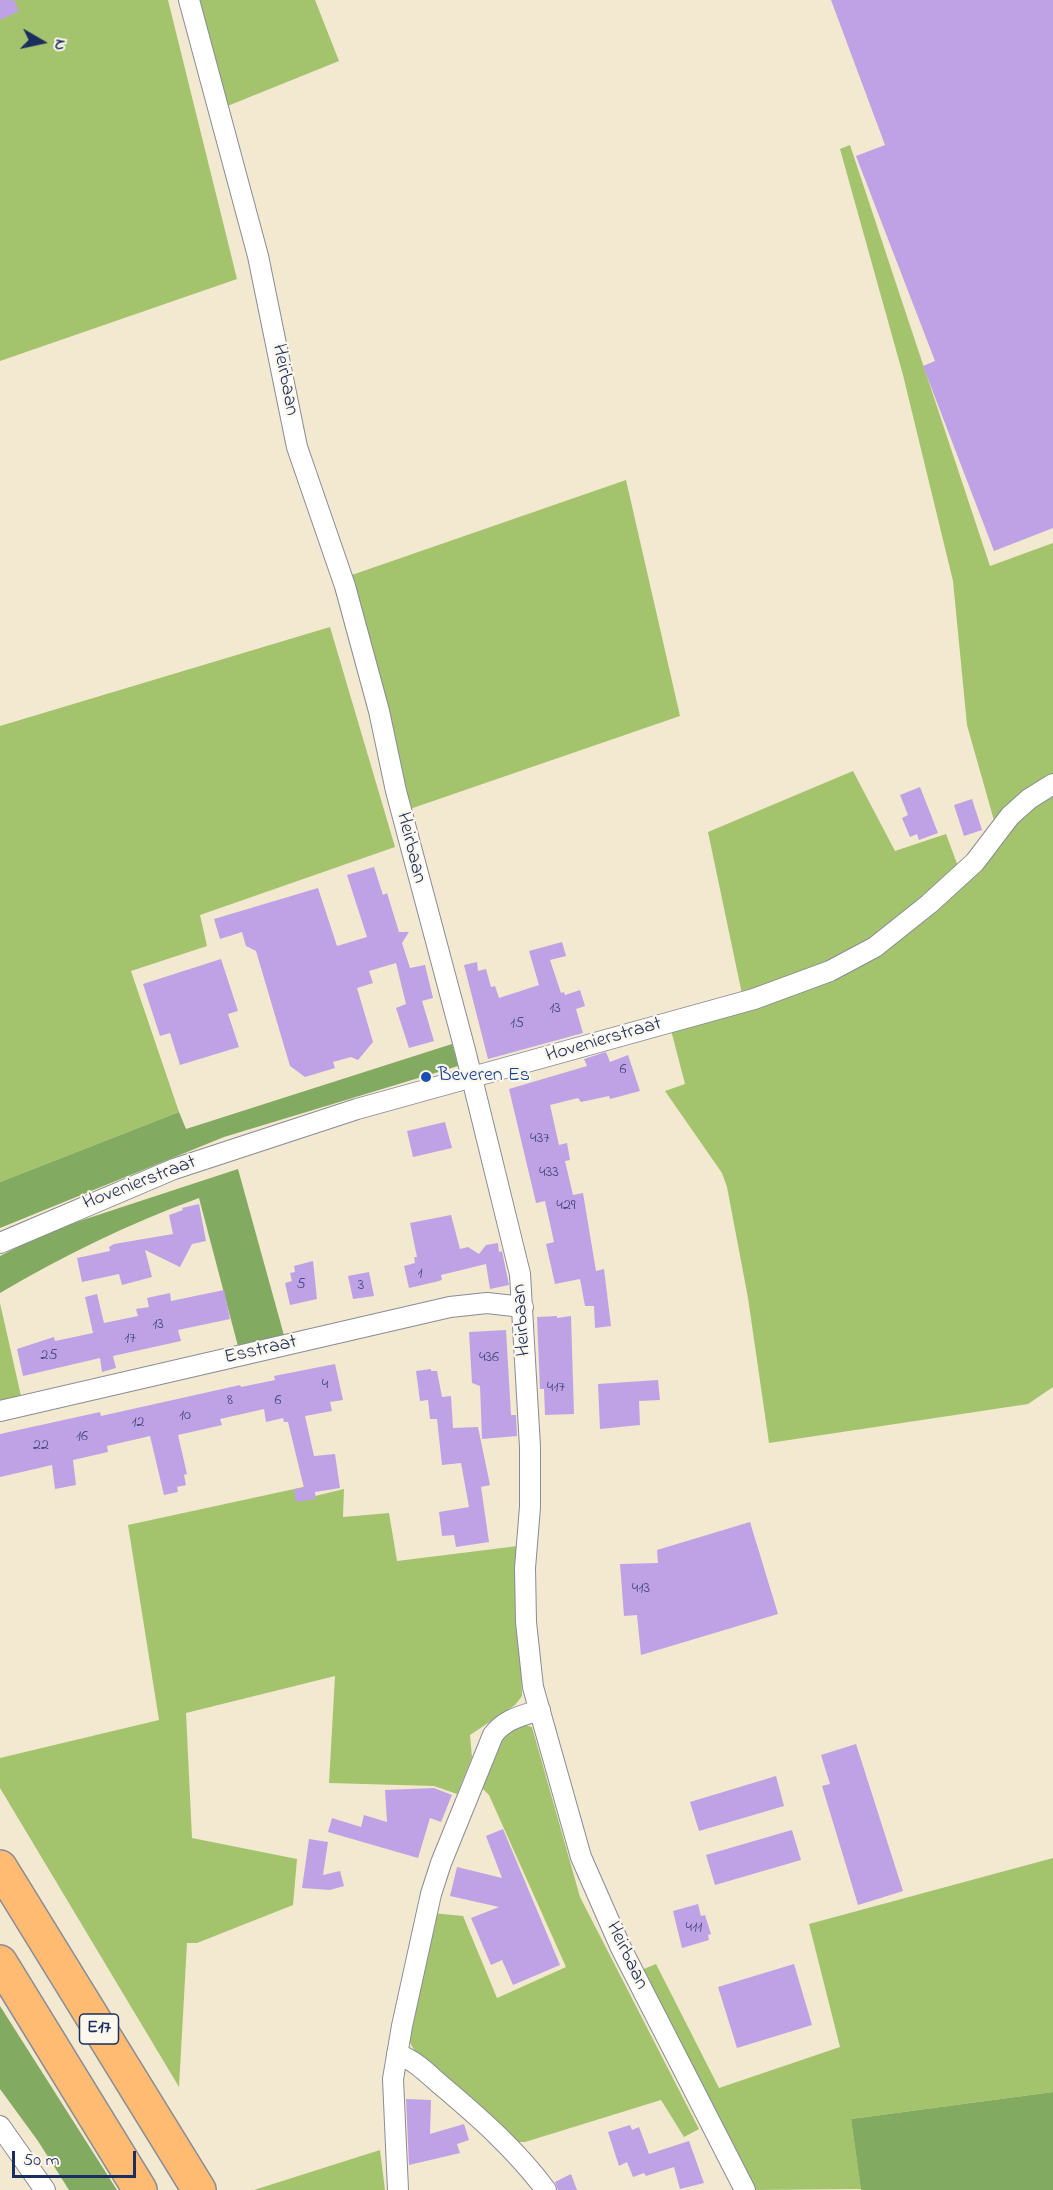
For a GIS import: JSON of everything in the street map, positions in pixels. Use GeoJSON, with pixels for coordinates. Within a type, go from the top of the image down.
{"type":"FeatureCollection","features":[{"type":"Feature","properties":{"kind":"highway","name":"E17"},"geometry":{"type":"LineString","coordinates":[[0,1867],[199,2190]]}},
{"type":"Feature","properties":{"kind":"highway","name":"E17"},"geometry":{"type":"LineString","coordinates":[[0,1962],[140,2190]]}},
{"type":"Feature","properties":{"kind":"street","name":"Heirbaan"},"geometry":{"type":"LineString","coordinates":[[189,0],[258,256],[297,447],[345,586],[379,711],[396,791],[509,1224],[523,1307],[530,1447],[530,1507],[525,1568],[526,1622],[533,1687],[581,1857],[621,1948],[745,2190]]}},
{"type":"Feature","properties":{"kind":"street","name":"Hovenierstraat"},"geometry":{"type":"LineString","coordinates":[[0,1243],[174,1169],[357,1109],[754,999],[830,971],[875,947],[929,904],[975,862],[1011,816],[1029,799],[1053,784]]}},
{"type":"Feature","properties":{"kind":"street","name":"Esstraat"},"geometry":{"type":"LineString","coordinates":[[0,1411],[450,1307],[487,1303],[523,1307]]}},
{"type":"Feature","properties":{"kind":"street"},"geometry":{"type":"LineString","coordinates":[[398,2190],[393,2079],[431,1894],[487,1746],[500,1725],[540,1710]]}},
{"type":"Feature","properties":{"kind":"street"},"geometry":{"type":"LineString","coordinates":[[397,2054],[413,2062],[475,2114],[521,2156],[546,2190]]}},
{"type":"Feature","properties":{"kind":"street"},"geometry":{"type":"LineString","coordinates":[[0,2126],[45,2190]]}},
{"type":"Feature","properties":{"kind":"green space"},"geometry":{"type":"Polygon","coordinates":[[[0,0],[168,0],[237,279],[0,361],[0,0]]]}},
{"type":"Feature","properties":{"kind":"green space"},"geometry":{"type":"Polygon","coordinates":[[[192,0],[315,0],[339,61],[225,107],[192,0]]]}},
{"type":"Feature","properties":{"kind":"green space"},"geometry":{"type":"Polygon","coordinates":[[[850,145],[990,566],[1053,543],[1053,777],[995,824],[967,725],[953,581],[903,375],[840,149],[850,145]]]}},
{"type":"Feature","properties":{"kind":"green space"},"geometry":{"type":"Polygon","coordinates":[[[626,480],[680,716],[407,810],[346,577],[626,480]]]}},
{"type":"Feature","properties":{"kind":"green space"},"geometry":{"type":"Polygon","coordinates":[[[330,627],[395,847],[200,915],[207,946],[131,971],[179,1112],[0,1182],[0,726],[330,627]]]}},
{"type":"Feature","properties":{"kind":"green space"},"geometry":{"type":"Polygon","coordinates":[[[853,771],[895,851],[946,834],[959,869],[871,941],[843,956],[742,994],[708,832],[853,771]]]}},
{"type":"Feature","properties":{"kind":"green space"},"geometry":{"type":"Polygon","coordinates":[[[1053,793],[1053,1387],[1028,1404],[769,1443],[748,1298],[727,1187],[722,1173],[665,1091],[685,1084],[671,1030],[852,969],[1025,813],[1053,793]]]}},
{"type":"Feature","properties":{"kind":"green space"},"geometry":{"type":"Polygon","coordinates":[[[452,1044],[458,1066],[224,1137],[0,1228],[0,1182],[179,1112],[186,1129],[452,1044]]]}},
{"type":"Feature","properties":{"kind":"green space"},"geometry":{"type":"Polygon","coordinates":[[[238,1169],[285,1339],[239,1350],[199,1198],[97,1241],[0,1293],[0,1256],[46,1232],[238,1169]]]}},
{"type":"Feature","properties":{"kind":"green space"},"geometry":{"type":"Polygon","coordinates":[[[0,1303],[21,1396],[0,1402],[0,1303]]]}},
{"type":"Feature","properties":{"kind":"green space"},"geometry":{"type":"Polygon","coordinates":[[[308,1486],[311,1497],[344,1489],[343,1517],[389,1513],[397,1561],[518,1546],[522,1696],[515,1705],[470,1735],[472,1757],[457,1794],[434,1786],[329,1783],[335,1676],[186,1713],[192,1838],[297,1859],[293,1905],[197,1943],[187,1943],[179,2087],[0,1788],[0,1758],[159,1720],[128,1525],[308,1486]]]}},
{"type":"Feature","properties":{"kind":"green space"},"geometry":{"type":"Polygon","coordinates":[[[521,1724],[532,1727],[580,1897],[699,2129],[684,2137],[661,2100],[525,2142],[514,2142],[422,2065],[406,2035],[432,1913],[463,1916],[497,1998],[566,1967],[489,1795],[478,1784],[496,1740],[521,1724]]]}},
{"type":"Feature","properties":{"kind":"green space"},"geometry":{"type":"Polygon","coordinates":[[[1053,1858],[1053,2092],[851,2119],[861,2189],[752,2190],[639,1971],[656,1964],[719,2088],[840,2047],[809,1924],[1053,1858]]]}},
{"type":"Feature","properties":{"kind":"green space"},"geometry":{"type":"Polygon","coordinates":[[[0,2006],[117,2190],[69,2190],[38,2141],[0,2089],[0,2006]]]}},
{"type":"Feature","properties":{"kind":"green space"},"geometry":{"type":"Polygon","coordinates":[[[1053,2092],[1053,2190],[861,2190],[851,2119],[1053,2092]]]}},
{"type":"Feature","properties":{"kind":"green space"},"geometry":{"type":"Polygon","coordinates":[[[380,2150],[385,2190],[254,2190],[380,2150]]]}},
{"type":"Feature","properties":{"kind":"building"},"geometry":{"type":"Polygon","coordinates":[[[0,0],[14,0],[19,11],[0,20],[0,0]]]}},
{"type":"Feature","properties":{"kind":"building"},"geometry":{"type":"Polygon","coordinates":[[[831,0],[1053,0],[1053,528],[994,551],[923,366],[935,361],[856,156],[885,145],[831,0]]]}},
{"type":"Feature","properties":{"kind":"building"},"geometry":{"type":"Polygon","coordinates":[[[920,787],[938,833],[919,840],[917,834],[910,837],[902,818],[908,815],[900,795],[920,787]]]}},
{"type":"Feature","properties":{"kind":"building"},"geometry":{"type":"Polygon","coordinates":[[[972,799],[982,830],[964,836],[954,805],[972,799]]]}},
{"type":"Feature","properties":{"kind":"building"},"geometry":{"type":"Polygon","coordinates":[[[374,867],[383,895],[387,893],[399,932],[409,932],[402,943],[410,968],[425,965],[433,998],[422,1001],[434,1041],[409,1048],[396,1008],[406,1004],[396,963],[369,971],[373,983],[357,988],[373,1042],[358,1060],[351,1057],[333,1062],[335,1068],[305,1077],[290,1066],[256,951],[246,946],[242,932],[220,939],[214,919],[318,888],[337,946],[367,937],[347,875],[374,867]]]}},
{"type":"Feature","properties":{"kind":"building"},"geometry":{"type":"Polygon","coordinates":[[[562,942],[566,956],[550,960],[561,993],[564,992],[565,995],[580,990],[585,1006],[576,1009],[583,1033],[488,1059],[464,965],[477,962],[478,971],[486,969],[491,987],[495,986],[499,998],[539,985],[529,951],[562,942]]]}},
{"type":"Feature","properties":{"kind":"building"},"geometry":{"type":"Polygon","coordinates":[[[221,959],[238,1011],[228,1014],[239,1047],[180,1065],[170,1033],[160,1036],[143,984],[221,959]]]}},
{"type":"Feature","properties":{"kind":"building"},"geometry":{"type":"Polygon","coordinates":[[[606,1052],[610,1062],[628,1055],[640,1091],[610,1099],[609,1096],[581,1102],[578,1098],[550,1105],[559,1145],[567,1143],[570,1160],[565,1161],[573,1195],[583,1193],[596,1271],[604,1269],[611,1326],[595,1328],[594,1306],[585,1306],[580,1279],[555,1284],[546,1244],[554,1242],[545,1201],[536,1203],[509,1089],[587,1066],[584,1059],[606,1052]]]}},
{"type":"Feature","properties":{"kind":"building"},"geometry":{"type":"Polygon","coordinates":[[[445,1122],[452,1148],[413,1157],[407,1131],[445,1122]]]}},
{"type":"Feature","properties":{"kind":"building"},"geometry":{"type":"Polygon","coordinates":[[[199,1204],[206,1241],[192,1244],[180,1267],[145,1250],[152,1277],[122,1285],[119,1274],[82,1282],[77,1258],[110,1251],[109,1247],[114,1244],[173,1234],[169,1215],[183,1210],[182,1208],[199,1204]]]}},
{"type":"Feature","properties":{"kind":"building"},"geometry":{"type":"Polygon","coordinates":[[[451,1215],[460,1249],[468,1247],[479,1254],[486,1245],[498,1243],[499,1252],[502,1251],[509,1285],[490,1289],[486,1264],[441,1275],[442,1280],[409,1288],[404,1266],[415,1263],[414,1257],[417,1257],[410,1223],[451,1215]]]}},
{"type":"Feature","properties":{"kind":"building"},"geometry":{"type":"Polygon","coordinates":[[[313,1261],[317,1299],[290,1305],[285,1283],[292,1281],[290,1273],[295,1272],[294,1266],[313,1261]]]}},
{"type":"Feature","properties":{"kind":"building"},"geometry":{"type":"Polygon","coordinates":[[[369,1272],[374,1296],[353,1299],[348,1276],[369,1272]]]}},
{"type":"Feature","properties":{"kind":"building"},"geometry":{"type":"Polygon","coordinates":[[[224,1290],[230,1319],[178,1330],[181,1341],[113,1356],[116,1368],[102,1372],[100,1358],[23,1376],[17,1349],[54,1337],[55,1341],[93,1333],[85,1297],[97,1294],[104,1323],[138,1316],[136,1309],[149,1307],[147,1298],[170,1293],[171,1301],[224,1290]]]}},
{"type":"Feature","properties":{"kind":"building"},"geometry":{"type":"Polygon","coordinates":[[[557,1316],[557,1318],[571,1316],[574,1414],[545,1415],[544,1389],[540,1389],[537,1317],[557,1316]]]}},
{"type":"Feature","properties":{"kind":"building"},"geometry":{"type":"Polygon","coordinates":[[[506,1330],[511,1415],[516,1415],[517,1436],[482,1439],[480,1386],[472,1383],[469,1332],[506,1330]]]}},
{"type":"Feature","properties":{"kind":"building"},"geometry":{"type":"Polygon","coordinates":[[[335,1364],[343,1400],[330,1402],[332,1411],[305,1416],[314,1456],[335,1454],[340,1488],[315,1492],[316,1499],[296,1502],[294,1489],[304,1488],[288,1422],[284,1422],[283,1418],[266,1422],[264,1409],[220,1419],[222,1425],[178,1435],[187,1474],[184,1475],[186,1485],[177,1487],[178,1492],[164,1495],[150,1436],[107,1446],[108,1452],[73,1460],[76,1485],[55,1489],[52,1465],[0,1477],[0,1434],[100,1412],[101,1416],[240,1385],[241,1387],[275,1380],[274,1376],[335,1364]]]}},
{"type":"Feature","properties":{"kind":"building"},"geometry":{"type":"Polygon","coordinates":[[[431,1369],[431,1371],[437,1371],[442,1397],[451,1396],[453,1428],[478,1427],[490,1485],[481,1487],[489,1542],[456,1547],[454,1535],[442,1536],[439,1512],[469,1507],[461,1463],[442,1465],[437,1419],[430,1419],[428,1400],[420,1401],[416,1371],[431,1369]]]}},
{"type":"Feature","properties":{"kind":"building"},"geometry":{"type":"Polygon","coordinates":[[[658,1380],[660,1400],[639,1401],[640,1425],[600,1429],[598,1384],[658,1380]]]}},
{"type":"Feature","properties":{"kind":"building"},"geometry":{"type":"Polygon","coordinates":[[[750,1522],[778,1614],[641,1655],[637,1615],[624,1616],[620,1564],[658,1563],[657,1550],[750,1522]]]}},
{"type":"Feature","properties":{"kind":"building"},"geometry":{"type":"Polygon","coordinates":[[[856,1744],[903,1891],[858,1905],[822,1786],[830,1784],[821,1755],[856,1744]]]}},
{"type":"Feature","properties":{"kind":"building"},"geometry":{"type":"Polygon","coordinates":[[[776,1776],[784,1806],[699,1831],[690,1802],[776,1776]]]}},
{"type":"Feature","properties":{"kind":"building"},"geometry":{"type":"Polygon","coordinates":[[[434,1788],[452,1795],[441,1822],[430,1818],[418,1858],[328,1832],[332,1818],[361,1827],[364,1815],[387,1822],[385,1790],[434,1788]]]}},
{"type":"Feature","properties":{"kind":"building"},"geometry":{"type":"Polygon","coordinates":[[[503,1829],[560,1965],[513,1985],[502,1960],[491,1965],[471,1918],[499,1907],[450,1896],[457,1867],[502,1878],[486,1836],[503,1829]]]}},
{"type":"Feature","properties":{"kind":"building"},"geometry":{"type":"Polygon","coordinates":[[[792,1830],[801,1860],[715,1885],[706,1855],[792,1830]]]}},
{"type":"Feature","properties":{"kind":"building"},"geometry":{"type":"Polygon","coordinates":[[[309,1839],[328,1842],[323,1875],[340,1871],[344,1886],[330,1890],[302,1888],[309,1839]]]}},
{"type":"Feature","properties":{"kind":"building"},"geometry":{"type":"Polygon","coordinates":[[[698,1904],[701,1916],[705,1915],[711,1934],[708,1935],[709,1940],[682,1948],[673,1911],[698,1904]]]}},
{"type":"Feature","properties":{"kind":"building"},"geometry":{"type":"Polygon","coordinates":[[[794,1964],[812,2025],[737,2048],[718,1987],[794,1964]]]}},
{"type":"Feature","properties":{"kind":"building"},"geometry":{"type":"Polygon","coordinates":[[[406,2099],[431,2100],[430,2134],[464,2124],[469,2140],[457,2144],[460,2153],[409,2165],[406,2099]]]}},
{"type":"Feature","properties":{"kind":"building"},"geometry":{"type":"Polygon","coordinates":[[[630,2125],[632,2130],[639,2127],[649,2154],[689,2141],[704,2183],[680,2189],[674,2167],[646,2176],[644,2173],[633,2177],[627,2162],[619,2166],[608,2132],[630,2125]]]}},
{"type":"Feature","properties":{"kind":"building"},"geometry":{"type":"Polygon","coordinates":[[[571,2174],[577,2190],[558,2190],[555,2182],[571,2174]]]}},
{"type":"Feature","properties":{"kind":"place","name":"Beveren Es"},"geometry":{"type":"Point","coordinates":[426,1077]}}]}
